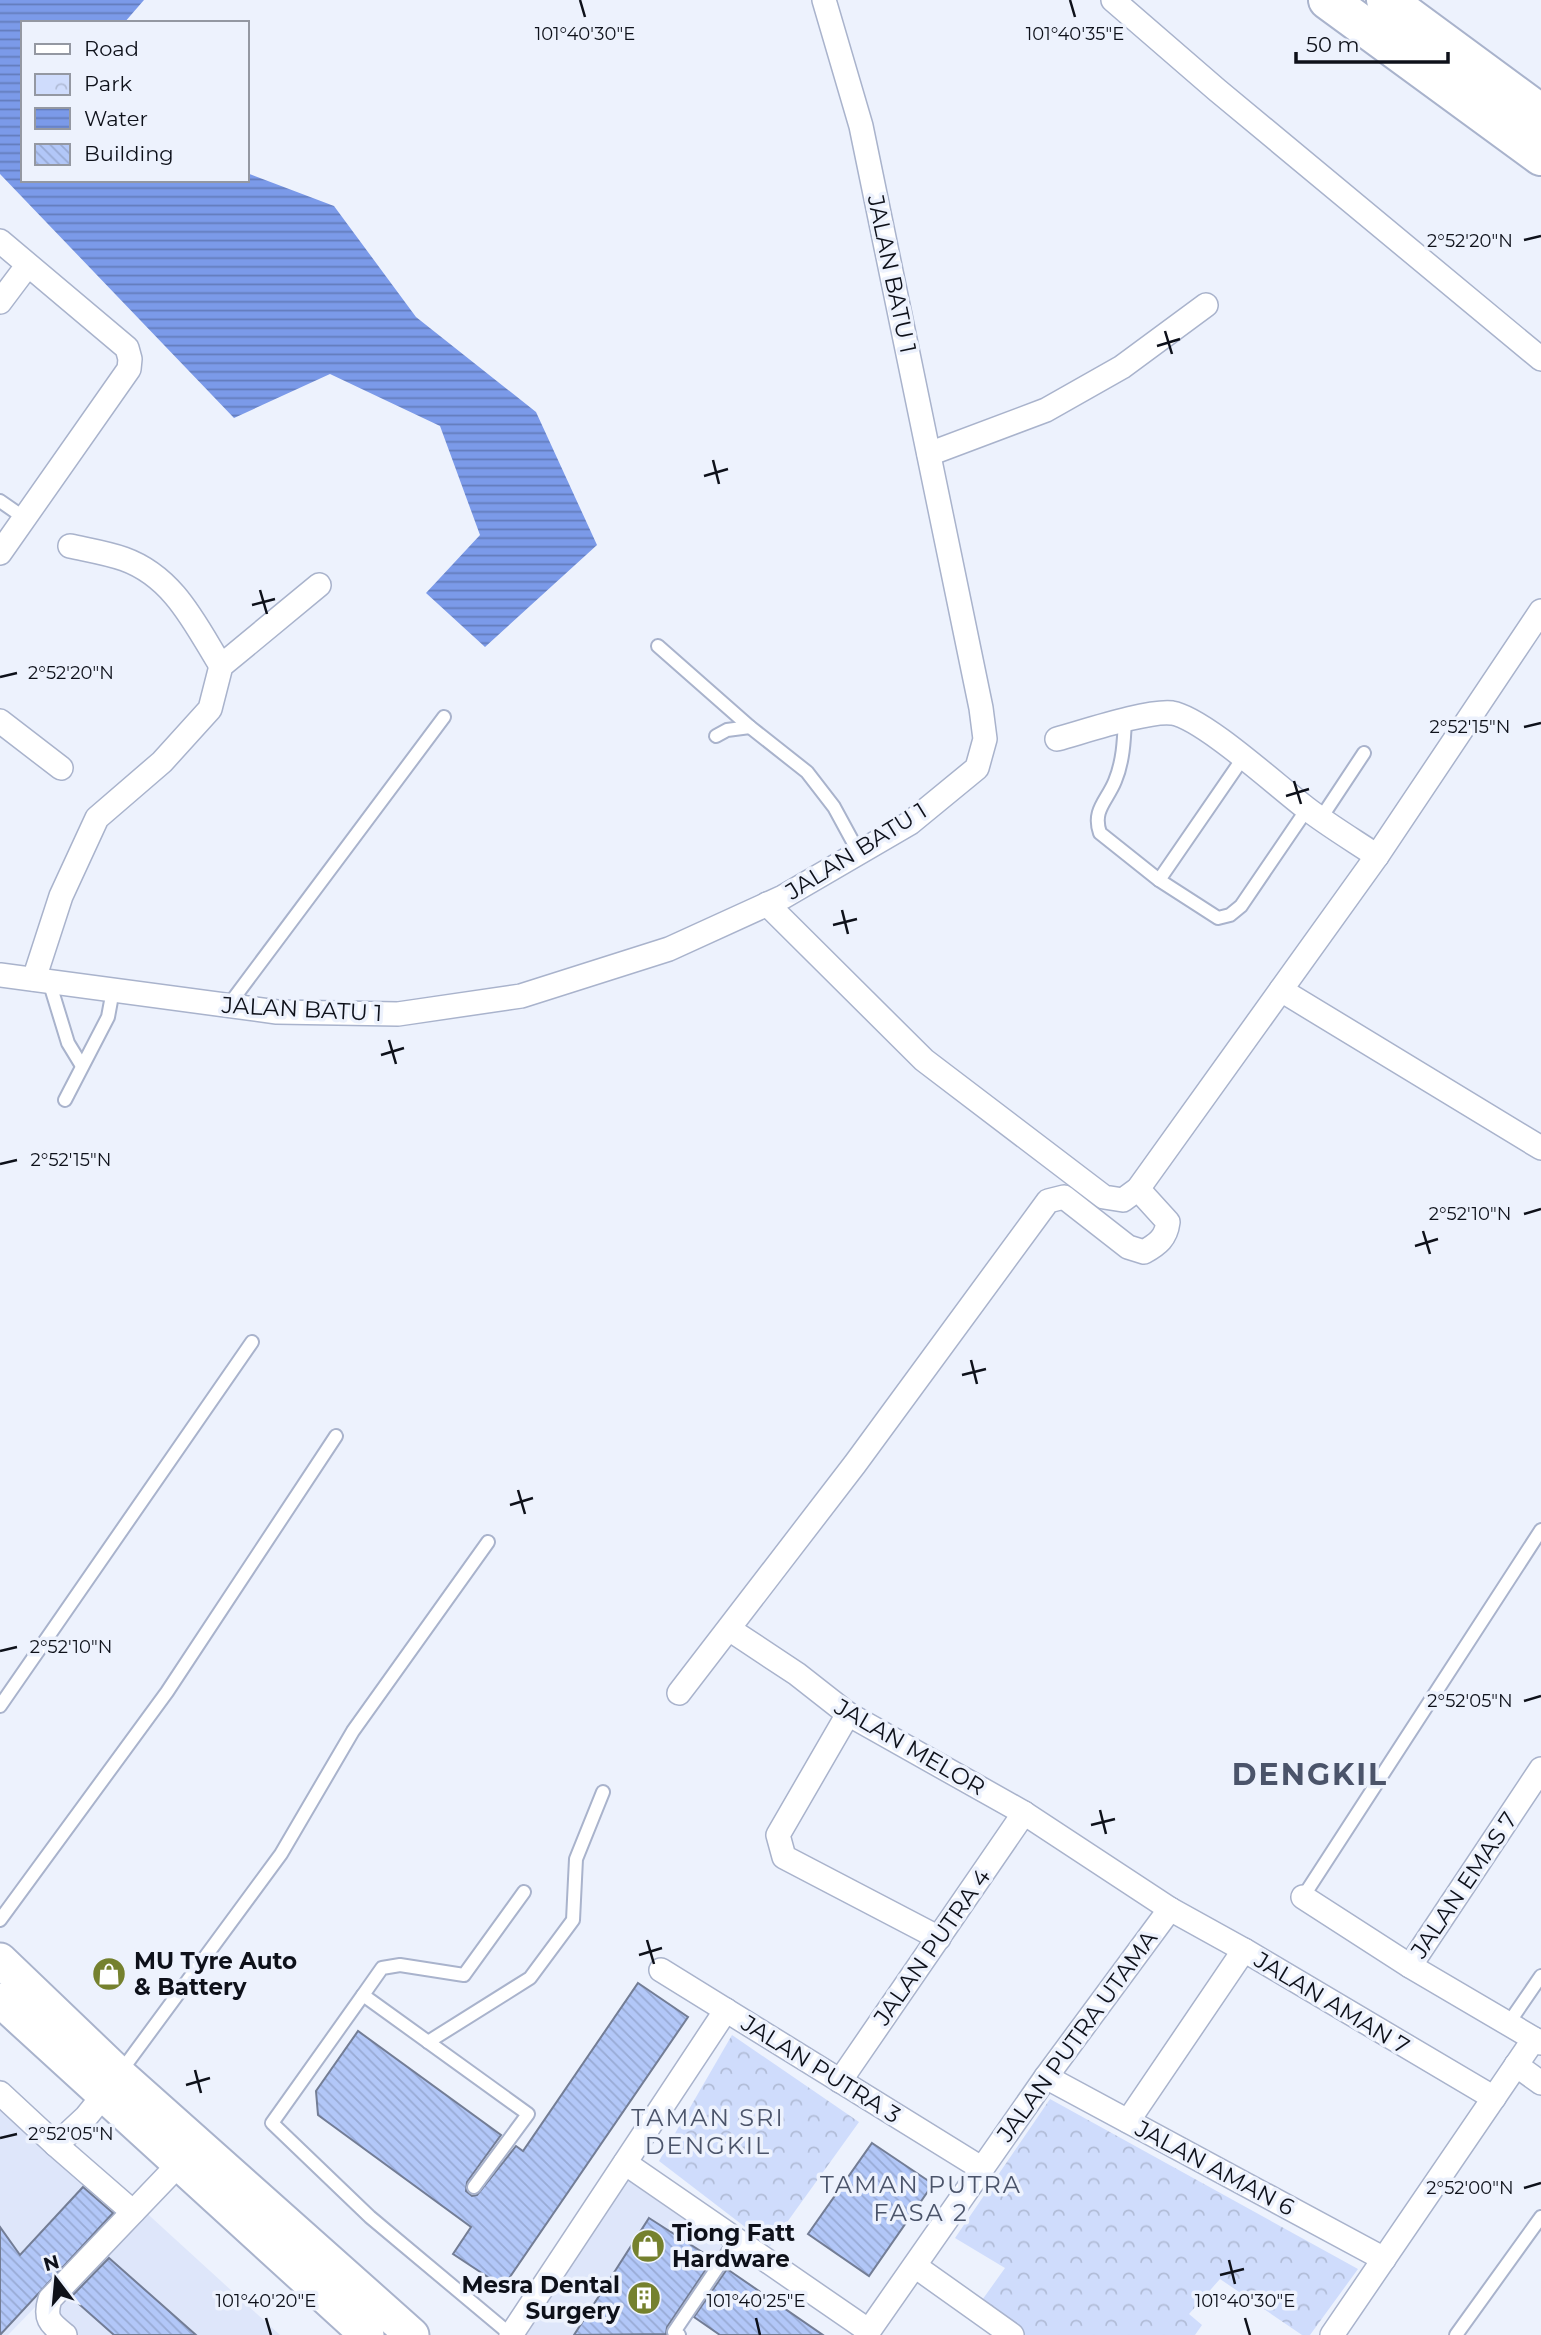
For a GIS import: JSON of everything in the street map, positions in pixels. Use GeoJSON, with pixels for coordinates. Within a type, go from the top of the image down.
{"type":"FeatureCollection","features":[{"type":"Feature","properties":{"kind":"highway"},"geometry":{"type":"LineString","coordinates":[[1328,0],[1541,156]]}},
{"type":"Feature","properties":{"kind":"highway"},"geometry":{"type":"LineString","coordinates":[[1386,0],[1541,114]]}},
{"type":"Feature","properties":{"kind":"main road"},"geometry":{"type":"LineString","coordinates":[[0,1960],[179,2164],[367,2335]]}},
{"type":"Feature","properties":{"kind":"main road"},"geometry":{"type":"LineString","coordinates":[[0,2000],[111,2085],[412,2335]]}},
{"type":"Feature","properties":{"kind":"street","name":"JALAN BATU 1"},"geometry":{"type":"LineString","coordinates":[[0,975],[278,1012],[398,1014],[522,996],[669,948],[767,904],[910,823],[977,768],[985,740],[981,708],[861,125],[824,0]]}},
{"type":"Feature","properties":{"kind":"street"},"geometry":{"type":"LineString","coordinates":[[1113,0],[1217,90],[1541,359]]}},
{"type":"Feature","properties":{"kind":"street"},"geometry":{"type":"LineString","coordinates":[[0,241],[127,348],[130,359],[129,369],[0,553]]}},
{"type":"Feature","properties":{"kind":"street"},"geometry":{"type":"LineString","coordinates":[[0,302],[27,265]]}},
{"type":"Feature","properties":{"kind":"street"},"geometry":{"type":"LineString","coordinates":[[929,454],[1046,410],[1122,367],[1206,305]]}},
{"type":"Feature","properties":{"kind":"street"},"geometry":{"type":"LineString","coordinates":[[70,546],[125,559],[164,581],[184,606],[221,666]]}},
{"type":"Feature","properties":{"kind":"street"},"geometry":{"type":"LineString","coordinates":[[41,980],[61,896],[97,818],[162,762],[210,709],[221,666],[318,585]]}},
{"type":"Feature","properties":{"kind":"street"},"geometry":{"type":"LineString","coordinates":[[767,904],[924,1060],[1104,1197],[1123,1200],[1138,1189],[1377,856],[1541,611]]}},
{"type":"Feature","properties":{"kind":"street"},"geometry":{"type":"LineString","coordinates":[[1057,739],[1125,720],[1168,712],[1185,716],[1314,813],[1377,856]]}},
{"type":"Feature","properties":{"kind":"street"},"geometry":{"type":"LineString","coordinates":[[0,721],[61,768]]}},
{"type":"Feature","properties":{"kind":"street"},"geometry":{"type":"LineString","coordinates":[[1281,990],[1541,1148]]}},
{"type":"Feature","properties":{"kind":"street"},"geometry":{"type":"LineString","coordinates":[[680,1693],[855,1464],[1048,1201],[1064,1198],[1128,1247],[1144,1252],[1166,1234],[1168,1222],[1138,1189]]}},
{"type":"Feature","properties":{"kind":"street","name":"JALAN MELOR"},"geometry":{"type":"LineString","coordinates":[[729,1629],[796,1674],[848,1714],[1024,1813],[1170,1909]]}},
{"type":"Feature","properties":{"kind":"street"},"geometry":{"type":"LineString","coordinates":[[848,1714],[778,1835],[784,1857],[939,1938]]}},
{"type":"Feature","properties":{"kind":"street","name":"JALAN EMAS 7"},"geometry":{"type":"LineString","coordinates":[[1410,1966],[1541,1769]]}},
{"type":"Feature","properties":{"kind":"street","name":"JALAN PUTRA 4"},"geometry":{"type":"LineString","coordinates":[[840,2081],[1024,1813]]}},
{"type":"Feature","properties":{"kind":"street"},"geometry":{"type":"LineString","coordinates":[[1303,1897],[1410,1966],[1537,2041],[1516,2065],[1332,2335]]}},
{"type":"Feature","properties":{"kind":"street","name":"JALAN AMAN 7"},"geometry":{"type":"LineString","coordinates":[[1170,1909],[1494,2098]]}},
{"type":"Feature","properties":{"kind":"street","name":"JALAN PUTRA UTAMA"},"geometry":{"type":"LineString","coordinates":[[867,2333],[1046,2077],[1170,1909]]}},
{"type":"Feature","properties":{"kind":"street"},"geometry":{"type":"LineString","coordinates":[[1128,2121],[1244,1950]]}},
{"type":"Feature","properties":{"kind":"street","name":"JALAN PUTRA 3"},"geometry":{"type":"LineString","coordinates":[[661,1970],[981,2168]]}},
{"type":"Feature","properties":{"kind":"street"},"geometry":{"type":"LineString","coordinates":[[511,2335],[726,2010]]}},
{"type":"Feature","properties":{"kind":"street"},"geometry":{"type":"LineString","coordinates":[[1516,2065],[1541,2083]]}},
{"type":"Feature","properties":{"kind":"street","name":"JALAN AMAN 6"},"geometry":{"type":"LineString","coordinates":[[1046,2077],[1384,2259]]}},
{"type":"Feature","properties":{"kind":"street"},"geometry":{"type":"LineString","coordinates":[[56,2145],[86,2117],[111,2085]]}},
{"type":"Feature","properties":{"kind":"street"},"geometry":{"type":"LineString","coordinates":[[0,2092],[133,2212]]}},
{"type":"Feature","properties":{"kind":"street"},"geometry":{"type":"LineString","coordinates":[[625,2163],[867,2333]]}},
{"type":"Feature","properties":{"kind":"street"},"geometry":{"type":"LineString","coordinates":[[65,2335],[50,2322],[46,2310],[50,2299],[179,2164]]}},
{"type":"Feature","properties":{"kind":"street"},"geometry":{"type":"LineString","coordinates":[[915,2266],[1012,2335]]}},
{"type":"Feature","properties":{"kind":"lane"},"geometry":{"type":"LineString","coordinates":[[0,501],[26,519]]}},
{"type":"Feature","properties":{"kind":"lane"},"geometry":{"type":"LineString","coordinates":[[659,646],[820,785],[859,853]]}},
{"type":"Feature","properties":{"kind":"lane"},"geometry":{"type":"LineString","coordinates":[[228,1006],[444,717]]}},
{"type":"Feature","properties":{"kind":"lane"},"geometry":{"type":"LineString","coordinates":[[1125,720],[1124,749],[1115,781],[1100,808],[1096,822],[1100,833],[1159,880],[1218,918],[1230,915],[1241,906],[1364,753]]}},
{"type":"Feature","properties":{"kind":"lane"},"geometry":{"type":"LineString","coordinates":[[716,736],[727,730],[750,727]]}},
{"type":"Feature","properties":{"kind":"lane"},"geometry":{"type":"LineString","coordinates":[[1159,880],[1243,758]]}},
{"type":"Feature","properties":{"kind":"lane"},"geometry":{"type":"LineString","coordinates":[[41,980],[68,1043],[82,1066]]}},
{"type":"Feature","properties":{"kind":"lane"},"geometry":{"type":"LineString","coordinates":[[65,1100],[108,1017],[113,990]]}},
{"type":"Feature","properties":{"kind":"lane"},"geometry":{"type":"LineString","coordinates":[[0,1706],[252,1342]]}},
{"type":"Feature","properties":{"kind":"lane"},"geometry":{"type":"LineString","coordinates":[[0,1920],[167,1692],[336,1436]]}},
{"type":"Feature","properties":{"kind":"lane"},"geometry":{"type":"LineString","coordinates":[[1303,1897],[1541,1530]]}},
{"type":"Feature","properties":{"kind":"lane"},"geometry":{"type":"LineString","coordinates":[[111,2085],[281,1854],[353,1731],[488,1542]]}},
{"type":"Feature","properties":{"kind":"lane"},"geometry":{"type":"LineString","coordinates":[[428,2042],[530,1978],[573,1920],[576,1859],[603,1792]]}},
{"type":"Feature","properties":{"kind":"lane"},"geometry":{"type":"LineString","coordinates":[[511,2335],[370,2217],[272,2123],[382,1968],[400,1965],[464,1975],[524,1892]]}},
{"type":"Feature","properties":{"kind":"lane"},"geometry":{"type":"LineString","coordinates":[[1508,2024],[1541,1976]]}},
{"type":"Feature","properties":{"kind":"lane"},"geometry":{"type":"LineString","coordinates":[[363,1995],[528,2114],[474,2187]]}},
{"type":"Feature","properties":{"kind":"lane"},"geometry":{"type":"LineString","coordinates":[[1456,2335],[1541,2217]]}},
{"type":"Feature","properties":{"kind":"lane"},"geometry":{"type":"LineString","coordinates":[[679,2335],[674,2332],[736,2241]]}},
{"type":"Feature","properties":{"kind":"shaded area"},"geometry":{"type":"Polygon","coordinates":[[[0,2079],[280,2335],[78,2335],[39,2303],[8,2335],[0,2335],[0,2079]]]}},
{"type":"Feature","properties":{"kind":"shaded area"},"geometry":{"type":"Polygon","coordinates":[[[626,2176],[727,2244],[671,2335],[524,2335],[626,2176]]]}},
{"type":"Feature","properties":{"kind":"green space"},"geometry":{"type":"Polygon","coordinates":[[[732,2035],[859,2122],[770,2246],[659,2161],[732,2035]]]}},
{"type":"Feature","properties":{"kind":"green space"},"geometry":{"type":"Polygon","coordinates":[[[1050,2099],[1358,2269],[1310,2335],[1302,2335],[1220,2279],[1189,2314],[1202,2325],[1195,2335],[1025,2335],[980,2303],[1005,2268],[955,2238],[1050,2099]]]}},
{"type":"Feature","properties":{"kind":"water"},"geometry":{"type":"Polygon","coordinates":[[[0,0],[144,0],[126,21],[21,21],[21,182],[248,182],[248,173],[334,206],[416,317],[536,412],[597,545],[485,647],[426,593],[480,535],[440,426],[330,374],[234,418],[0,174],[0,0]]]}},
{"type":"Feature","properties":{"kind":"building"},"geometry":{"type":"Polygon","coordinates":[[[638,1983],[688,2017],[503,2287],[453,2254],[471,2227],[318,2115],[316,2091],[358,2031],[501,2135],[467,2182],[466,2191],[472,2196],[477,2195],[516,2146],[523,2151],[638,1983]]]}},
{"type":"Feature","properties":{"kind":"building"},"geometry":{"type":"Polygon","coordinates":[[[872,2143],[933,2184],[869,2276],[808,2234],[872,2143]]]}},
{"type":"Feature","properties":{"kind":"building"},"geometry":{"type":"Polygon","coordinates":[[[83,2187],[113,2213],[0,2335],[0,2227],[20,2255],[83,2187]]]}},
{"type":"Feature","properties":{"kind":"building","name":"Mesra Dental Surgery"},"geometry":{"type":"Polygon","coordinates":[[[649,2218],[713,2259],[667,2327],[666,2334],[574,2335],[649,2218]]]}},
{"type":"Feature","properties":{"kind":"building"},"geometry":{"type":"Polygon","coordinates":[[[109,2258],[196,2335],[114,2335],[71,2297],[109,2258]]]}},
{"type":"Feature","properties":{"kind":"building"},"geometry":{"type":"Polygon","coordinates":[[[727,2269],[823,2335],[720,2335],[694,2317],[727,2269]]]}},
{"type":"Feature","properties":{"kind":"place","name":"MU Tyre Auto & Battery"},"geometry":{"type":"Point","coordinates":[109,1974]}},
{"type":"Feature","properties":{"kind":"place","name":"Tiong Fatt Hardware"},"geometry":{"type":"Point","coordinates":[648,2246]}},
{"type":"Feature","properties":{"kind":"place","name":"Mesra Dental Surgery"},"geometry":{"type":"Point","coordinates":[644,2298]}},
{"type":"Feature","properties":{"kind":"district","name":"DENGKIL"},"geometry":{"type":"Point","coordinates":[1310,1774]}},
{"type":"Feature","properties":{"kind":"district","name":"TAMAN SRI DENGKIL"},"geometry":{"type":"Point","coordinates":[708,2131]}},
{"type":"Feature","properties":{"kind":"district","name":"TAMAN PUTRA FASA 2"},"geometry":{"type":"Point","coordinates":[921,2198]}}]}
